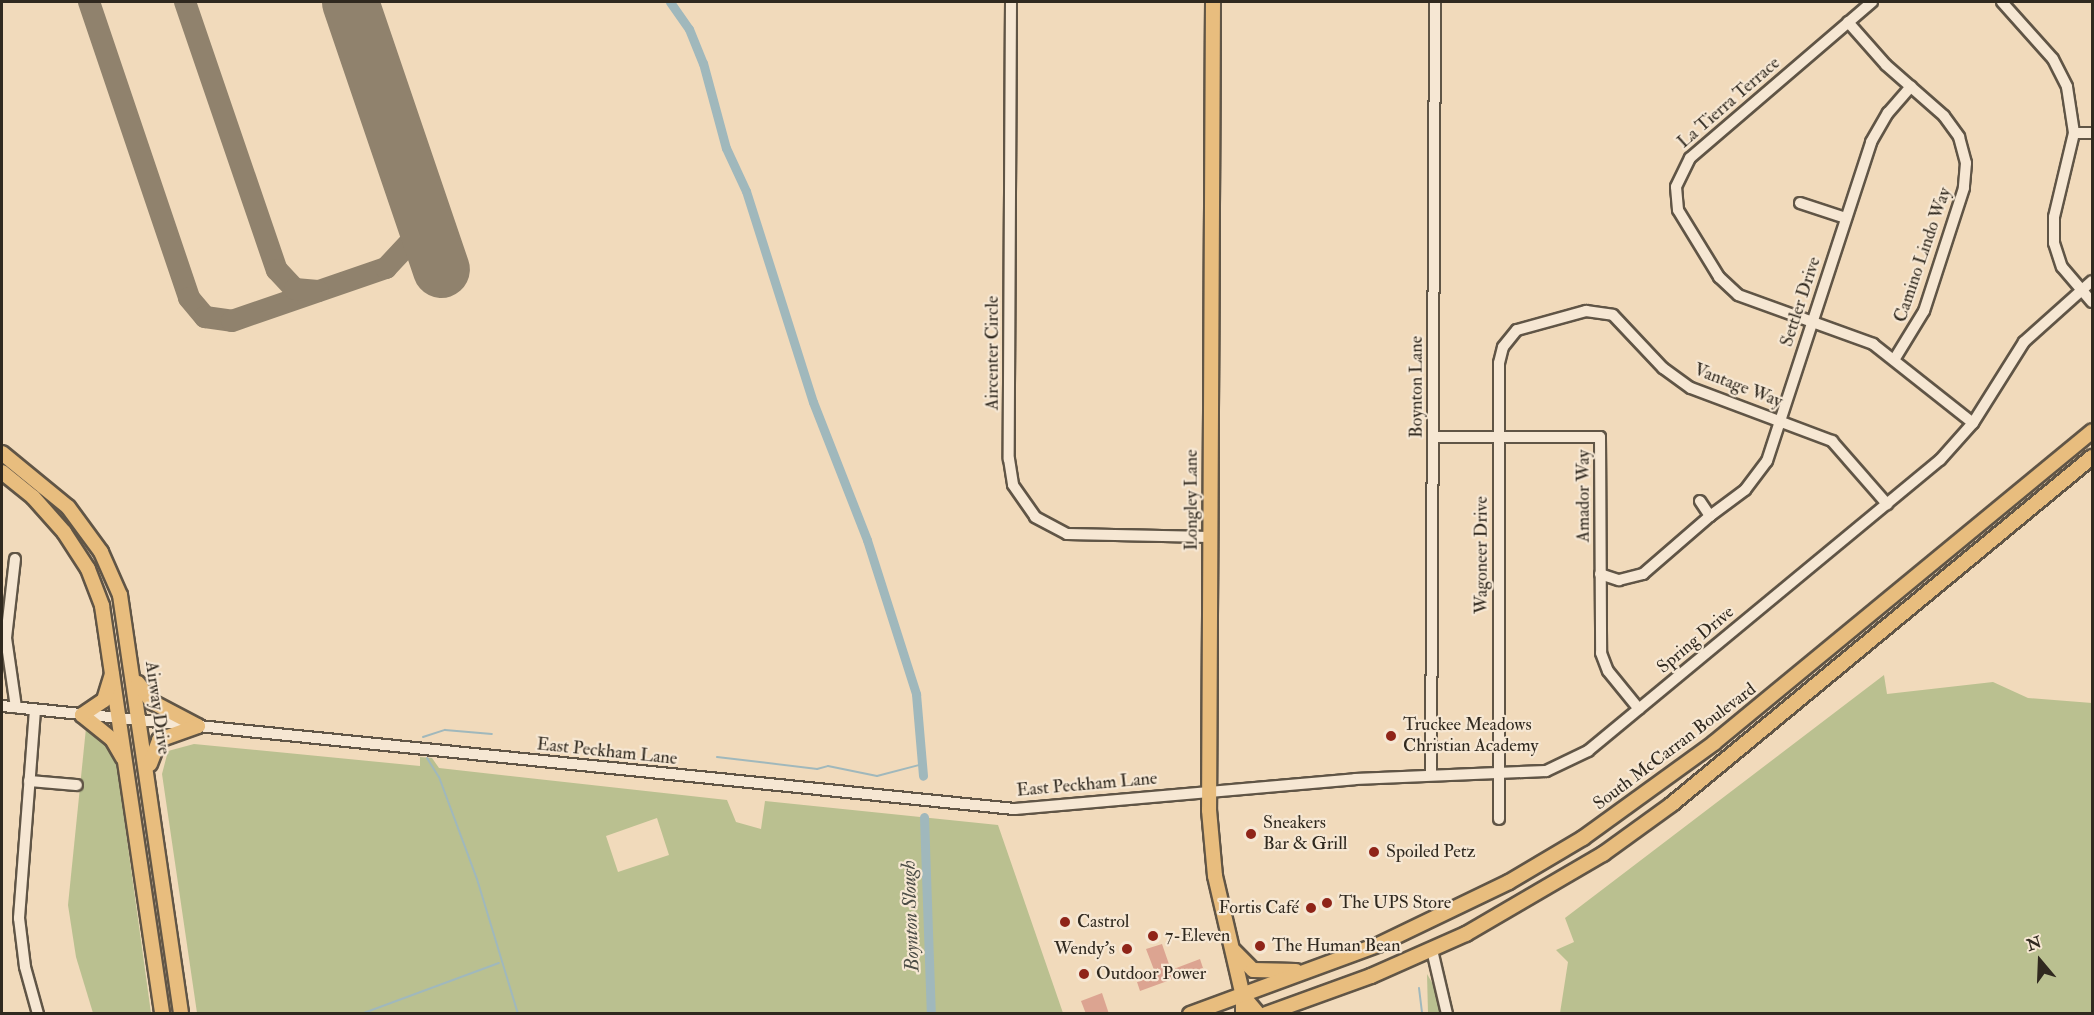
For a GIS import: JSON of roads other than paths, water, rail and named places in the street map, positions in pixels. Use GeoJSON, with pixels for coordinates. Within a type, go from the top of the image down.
{"type":"FeatureCollection","features":[{"type":"Feature","properties":{"kind":"main road","name":"Longley Lane"},"geometry":{"type":"LineString","coordinates":[[1213,2],[1209,790],[1215,876],[1229,944],[1244,996],[1243,1014]]}},
{"type":"Feature","properties":{"kind":"main road","name":"South McCarran Boulevard"},"geometry":{"type":"LineString","coordinates":[[1190,1014],[1333,964],[1509,882],[1630,807],[2092,431]]}},
{"type":"Feature","properties":{"kind":"main road","name":"Airway Drive"},"geometry":{"type":"LineString","coordinates":[[2,453],[62,500],[100,552],[120,596],[135,676],[181,1014]]}},
{"type":"Feature","properties":{"kind":"main road"},"geometry":{"type":"LineString","coordinates":[[1266,1014],[1432,950],[1554,886],[1672,804],[2092,457]]}},
{"type":"Feature","properties":{"kind":"main road"},"geometry":{"type":"LineString","coordinates":[[2,472],[62,529],[96,589],[114,663],[162,1014]]}},
{"type":"Feature","properties":{"kind":"main road"},"geometry":{"type":"LineString","coordinates":[[114,663],[104,700],[82,715],[116,742],[130,780]]}},
{"type":"Feature","properties":{"kind":"main road"},"geometry":{"type":"LineString","coordinates":[[135,676],[152,702],[198,726]]}},
{"type":"Feature","properties":{"kind":"main road"},"geometry":{"type":"LineString","coordinates":[[148,775],[159,740],[198,726]]}},
{"type":"Feature","properties":{"kind":"main road"},"geometry":{"type":"LineString","coordinates":[[1229,944],[1243,962],[1264,974],[1333,964]]}},
{"type":"Feature","properties":{"kind":"main road"},"geometry":{"type":"LineString","coordinates":[[1294,1014],[1332,990]]}},
{"type":"Feature","properties":{"kind":"main road","name":"Longley Lane"},"geometry":{"type":"LineString","coordinates":[[1244,996],[1258,1014]]}},
{"type":"Feature","properties":{"kind":"street","name":"Aircenter Circle"},"geometry":{"type":"LineString","coordinates":[[1011,2],[1009,459],[1013,485],[1035,517],[1067,534],[1210,537]]}},
{"type":"Feature","properties":{"kind":"street","name":"Boynton Lane"},"geometry":{"type":"LineString","coordinates":[[1431,774],[1435,2]]}},
{"type":"Feature","properties":{"kind":"street","name":"La Tierra Terrace"},"geometry":{"type":"LineString","coordinates":[[1872,2],[1690,158],[1676,187],[1682,219],[1728,287],[1750,301],[1862,338],[1894,360],[1973,423]]}},
{"type":"Feature","properties":{"kind":"street"},"geometry":{"type":"LineString","coordinates":[[2002,2],[2061,72],[2072,102],[2074,133],[2053,230],[2062,267],[2092,302]]}},
{"type":"Feature","properties":{"kind":"street","name":"Camino Lindo Way"},"geometry":{"type":"LineString","coordinates":[[1848,22],[1911,87],[1952,125],[1964,149],[1966,175],[1924,311],[1894,360]]}},
{"type":"Feature","properties":{"kind":"street","name":"Settler Drive"},"geometry":{"type":"LineString","coordinates":[[1600,574],[1619,580],[1643,574],[1761,472],[1781,420],[1846,219],[1879,127],[1911,87]]}},
{"type":"Feature","properties":{"kind":"street"},"geometry":{"type":"LineString","coordinates":[[2074,133],[2092,133]]}},
{"type":"Feature","properties":{"kind":"street"},"geometry":{"type":"LineString","coordinates":[[1800,203],[1846,219]]}},
{"type":"Feature","properties":{"kind":"street","name":"Spring Drive"},"geometry":{"type":"LineString","coordinates":[[1209,790],[1431,774],[1531,774],[1560,767],[1588,751],[1940,460],[1973,423],[2024,342],[2092,281]]}},
{"type":"Feature","properties":{"kind":"street","name":"Vantage Way"},"geometry":{"type":"LineString","coordinates":[[1508,339],[1525,326],[1586,311],[1604,311],[1621,321],[1676,379],[1705,394],[1781,420],[1832,441],[1887,504]]}},
{"type":"Feature","properties":{"kind":"street","name":"Wagoneer Drive"},"geometry":{"type":"LineString","coordinates":[[1499,819],[1499,363],[1508,339]]}},
{"type":"Feature","properties":{"kind":"street","name":"Amador Way"},"geometry":{"type":"LineString","coordinates":[[1433,437],[1600,437],[1600,574],[1604,662],[1639,709]]}},
{"type":"Feature","properties":{"kind":"street"},"geometry":{"type":"LineString","coordinates":[[1700,501],[1710,516]]}},
{"type":"Feature","properties":{"kind":"street"},"geometry":{"type":"LineString","coordinates":[[15,559],[7,571],[6,638],[16,707]]}},
{"type":"Feature","properties":{"kind":"street","name":"East Peckham Lane"},"geometry":{"type":"LineString","coordinates":[[2,706],[1001,809],[1209,790]]}},
{"type":"Feature","properties":{"kind":"street"},"geometry":{"type":"LineString","coordinates":[[36,710],[19,918],[25,967],[38,1014]]}},
{"type":"Feature","properties":{"kind":"street"},"geometry":{"type":"LineString","coordinates":[[29,781],[78,785]]}},
{"type":"Feature","properties":{"kind":"street"},"geometry":{"type":"LineString","coordinates":[[1432,950],[1447,1014]]}},
{"type":"Feature","properties":{"kind":"waterway"},"geometry":{"type":"LineString","coordinates":[[670,2],[689,29],[703,63],[726,148],[746,191],[813,402],[867,540],[916,694],[923,776]]}},
{"type":"Feature","properties":{"kind":"waterway"},"geometry":{"type":"LineString","coordinates":[[423,737],[445,730],[492,734]]}},
{"type":"Feature","properties":{"kind":"waterway"},"geometry":{"type":"LineString","coordinates":[[717,757],[817,769],[828,766],[877,776],[923,764]]}},
{"type":"Feature","properties":{"kind":"waterway"},"geometry":{"type":"LineString","coordinates":[[427,758],[439,777],[477,879],[518,1014]]}},
{"type":"Feature","properties":{"kind":"waterway","name":"Boynton Slough"},"geometry":{"type":"LineString","coordinates":[[924,817],[931,1014]]}},
{"type":"Feature","properties":{"kind":"waterway"},"geometry":{"type":"LineString","coordinates":[[361,1014],[499,963]]}},
{"type":"Feature","properties":{"kind":"waterway"},"geometry":{"type":"LineString","coordinates":[[1419,988],[1422,1014]]}},
{"type":"Feature","properties":{"kind":"place","name":"Truckee Meadows Christian Academy"},"geometry":{"type":"Point","coordinates":[1391,736]}},
{"type":"Feature","properties":{"kind":"place","name":"Sneakers Bar & Grill"},"geometry":{"type":"Point","coordinates":[1251,834]}},
{"type":"Feature","properties":{"kind":"place","name":"Spoiled Petz"},"geometry":{"type":"Point","coordinates":[1374,852]}},
{"type":"Feature","properties":{"kind":"place","name":"The UPS Store"},"geometry":{"type":"Point","coordinates":[1327,903]}},
{"type":"Feature","properties":{"kind":"place","name":"Fortis Café"},"geometry":{"type":"Point","coordinates":[1311,908]}},
{"type":"Feature","properties":{"kind":"place","name":"Castrol"},"geometry":{"type":"Point","coordinates":[1065,922]}},
{"type":"Feature","properties":{"kind":"place","name":"7-Eleven"},"geometry":{"type":"Point","coordinates":[1153,936]}},
{"type":"Feature","properties":{"kind":"place","name":"The Human Bean"},"geometry":{"type":"Point","coordinates":[1260,946]}},
{"type":"Feature","properties":{"kind":"place","name":"Wendy's"},"geometry":{"type":"Point","coordinates":[1127,949]}},
{"type":"Feature","properties":{"kind":"place","name":"Outdoor Power"},"geometry":{"type":"Point","coordinates":[1084,974]}}]}
